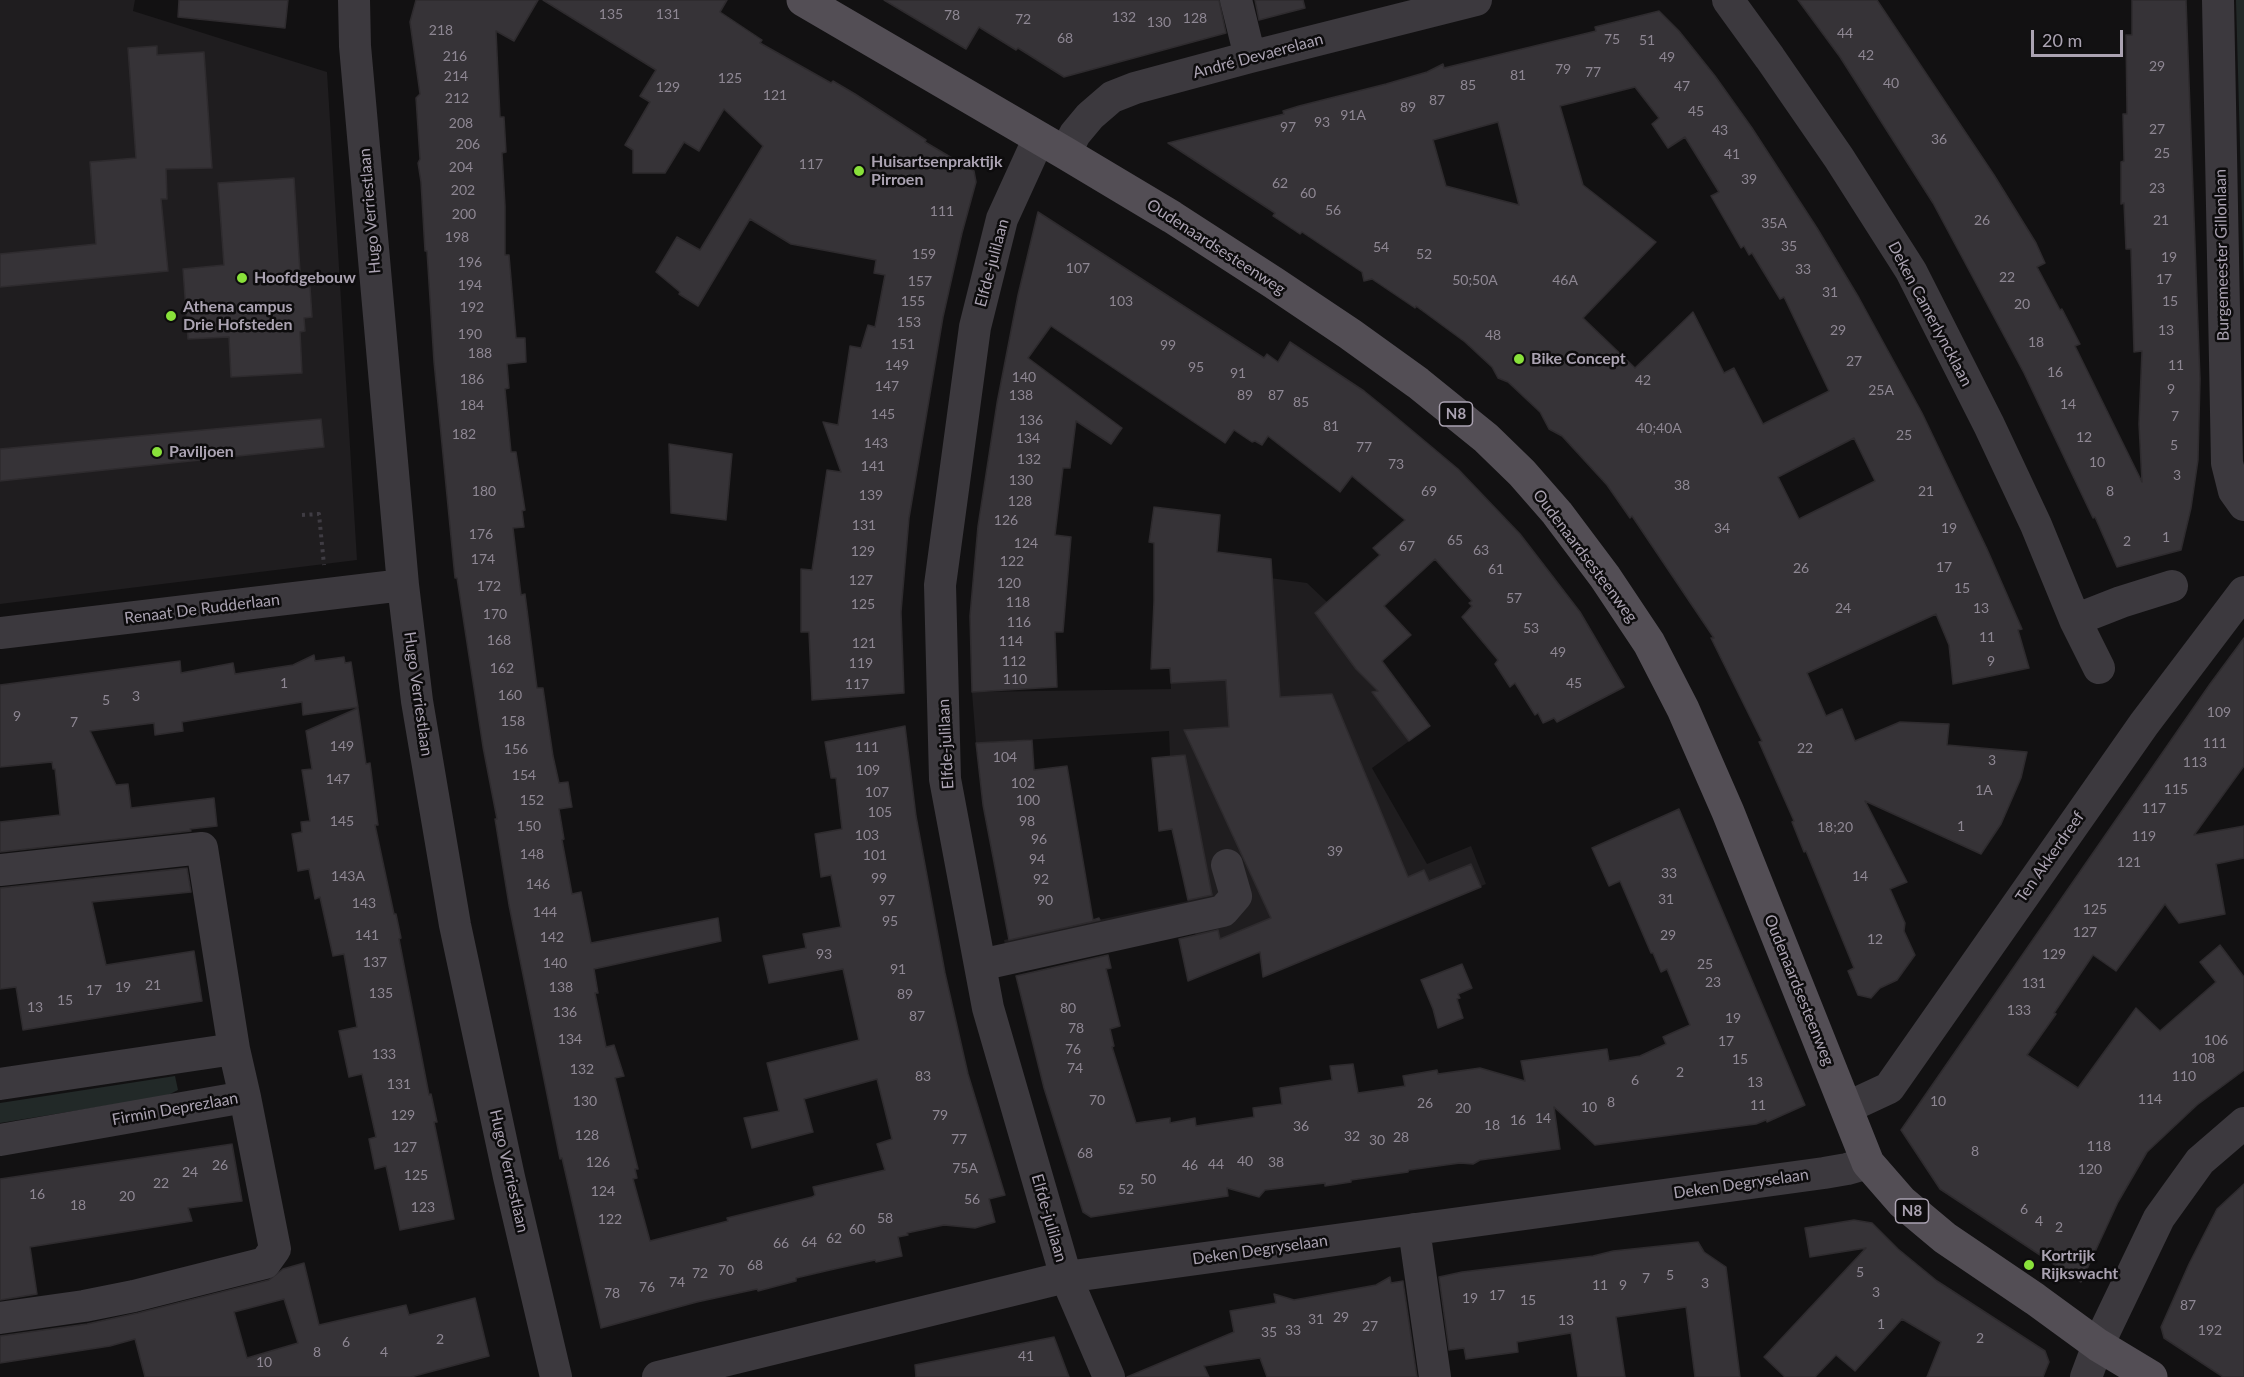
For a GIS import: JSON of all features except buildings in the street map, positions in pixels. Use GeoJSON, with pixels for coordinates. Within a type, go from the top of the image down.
{"type":"FeatureCollection","features":[{"type":"Feature","properties":{"kind":"main road","name":"Oudenaardsesteenweg"},"geometry":{"type":"LineString","coordinates":[[803,0],[1172,217],[1274,283],[1399,369],[1486,438],[1522,473],[1557,513],[1605,577],[1649,643],[1683,709],[1728,812],[1868,1163],[1902,1202],[1945,1238],[2098,1345]]}},
{"type":"Feature","properties":{"kind":"main road","name":"N8"},"geometry":{"type":"LineString","coordinates":[[2098,1345],[2151,1377]]}},
{"type":"Feature","properties":{"kind":"street","name":"Hugo Verriestlaan"},"geometry":{"type":"LineString","coordinates":[[354,0],[356,58],[403,585],[417,701],[455,925],[509,1177],[556,1377]]}},
{"type":"Feature","properties":{"kind":"street"},"geometry":{"type":"LineString","coordinates":[[1236,0],[1250,57]]}},
{"type":"Feature","properties":{"kind":"street","name":"André Devaerelaan"},"geometry":{"type":"LineString","coordinates":[[1052,146],[1075,134],[1090,116],[1112,97],[1135,88],[1476,0]]}},
{"type":"Feature","properties":{"kind":"street","name":"Deken Camerlyncklaan"},"geometry":{"type":"LineString","coordinates":[[1728,0],[1839,158],[1911,271],[1989,425],[2098,668]]}},
{"type":"Feature","properties":{"kind":"street","name":"Burgemeester Gillonlaan"},"geometry":{"type":"LineString","coordinates":[[2218,0],[2227,463],[2234,491],[2244,505]]}},
{"type":"Feature","properties":{"kind":"street","name":"Elfde-julilaan"},"geometry":{"type":"LineString","coordinates":[[1052,146],[1002,219],[975,327],[940,585],[945,779],[988,1008],[1066,1277],[1109,1377]]}},
{"type":"Feature","properties":{"kind":"street","name":"Renaat De Rudderlaan"},"geometry":{"type":"LineString","coordinates":[[1,629],[403,585]]}},
{"type":"Feature","properties":{"kind":"street"},"geometry":{"type":"LineString","coordinates":[[2075,620],[2172,586]]}},
{"type":"Feature","properties":{"kind":"street","name":"Ten Akkerdreef"},"geometry":{"type":"LineString","coordinates":[[1846,1107],[1889,1088],[2144,724],[2244,592]]}},
{"type":"Feature","properties":{"kind":"street","name":"Firmin Deprezlaan"},"geometry":{"type":"LineString","coordinates":[[0,870],[202,848],[234,1048],[245,1097],[0,1140]]}},
{"type":"Feature","properties":{"kind":"street"},"geometry":{"type":"LineString","coordinates":[[980,965],[1223,911],[1236,896],[1227,865]]}},
{"type":"Feature","properties":{"kind":"street"},"geometry":{"type":"LineString","coordinates":[[0,1084],[234,1048]]}},
{"type":"Feature","properties":{"kind":"street"},"geometry":{"type":"LineString","coordinates":[[0,1318],[135,1296],[265,1263],[275,1249],[245,1097]]}},
{"type":"Feature","properties":{"kind":"street"},"geometry":{"type":"LineString","coordinates":[[2086,1377],[2098,1345],[2158,1218],[2199,1161],[2244,1123]]}},
{"type":"Feature","properties":{"kind":"street","name":"Deken Degryselaan"},"geometry":{"type":"LineString","coordinates":[[658,1377],[1066,1277],[1836,1171],[1868,1163]]}},
{"type":"Feature","properties":{"kind":"street"},"geometry":{"type":"LineString","coordinates":[[1414,1229],[1435,1377]]}},
{"type":"Feature","properties":{"kind":"path"},"geometry":{"type":"LineString","coordinates":[[302,515],[319,514],[327,594]]}},
{"type":"Feature","properties":{"kind":"shaded area","name":"Athena campus Drie Hofsteden"},"geometry":{"type":"Polygon","coordinates":[[[0,0],[135,0],[133,11],[327,72],[357,560],[0,604],[0,0]]]}},
{"type":"Feature","properties":{"kind":"shaded area"},"geometry":{"type":"Polygon","coordinates":[[[2236,0],[2244,0],[2244,291],[2236,0]]]}},
{"type":"Feature","properties":{"kind":"shaded area"},"geometry":{"type":"Polygon","coordinates":[[[1166,564],[1307,583],[1327,602],[1382,661],[1430,726],[1372,768],[1427,864],[1471,846],[1486,884],[1320,954],[1310,932],[1202,975],[1195,933],[1010,970],[1004,940],[1188,901],[1173,832],[1169,731],[976,743],[972,692],[1171,689],[1166,564]]]}},
{"type":"Feature","properties":{"kind":"shaded area"},"geometry":{"type":"Polygon","coordinates":[[[175,1076],[178,1090],[166,1096],[0,1123],[0,1103],[175,1076]]]}},
{"type":"Feature","properties":{"kind":"place","name":"Huisartsenpraktijk Pirroen"},"geometry":{"type":"Point","coordinates":[859,171]}},
{"type":"Feature","properties":{"kind":"place","name":"Hoofdgebouw"},"geometry":{"type":"Point","coordinates":[242,278]}},
{"type":"Feature","properties":{"kind":"place","name":"Athena campus Drie Hofsteden"},"geometry":{"type":"Point","coordinates":[171,316]}},
{"type":"Feature","properties":{"kind":"place","name":"Bike Concept"},"geometry":{"type":"Point","coordinates":[1519,359]}},
{"type":"Feature","properties":{"kind":"place","name":"Paviljoen"},"geometry":{"type":"Point","coordinates":[157,452]}},
{"type":"Feature","properties":{"kind":"place","name":"Kortrijk Rijkswacht"},"geometry":{"type":"Point","coordinates":[2029,1265]}}]}
